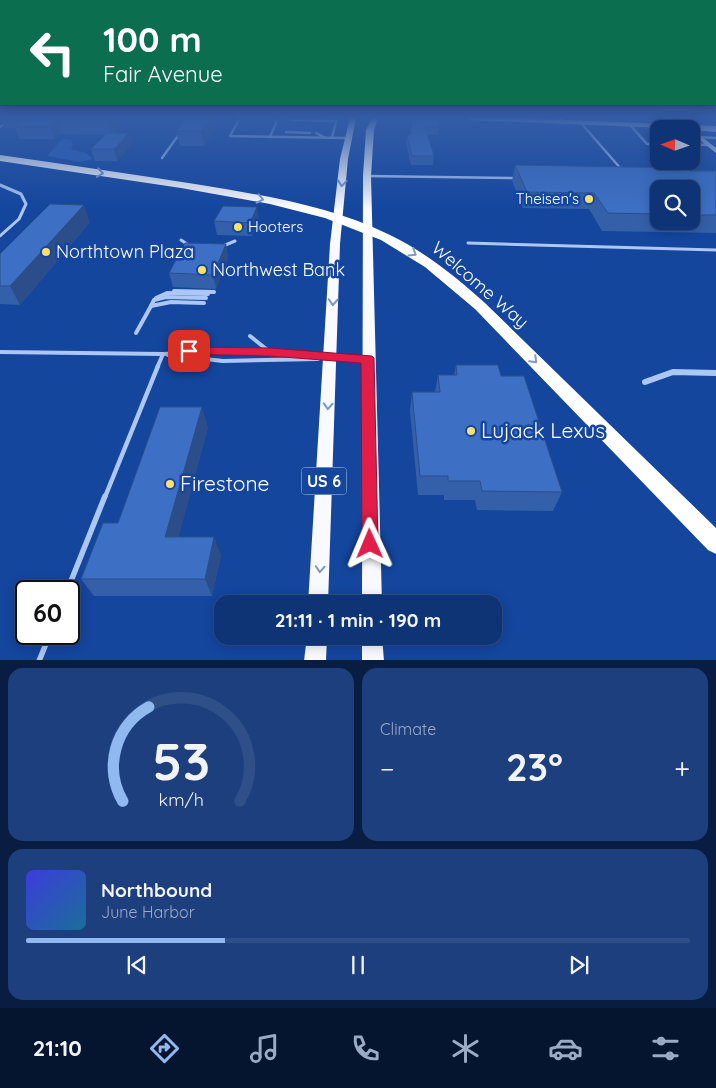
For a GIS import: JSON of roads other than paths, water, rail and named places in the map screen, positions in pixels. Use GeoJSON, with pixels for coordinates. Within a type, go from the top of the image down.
{"type":"FeatureCollection","features":[{"type":"Feature","properties":{"kind":"highway","name":"Welcome Way"},"geometry":{"type":"LineString","coordinates":[[0,158],[242,195],[320,212],[366,229],[412,251],[457,286],[506,332],[716,542]]}},
{"type":"Feature","properties":{"kind":"main road","name":"US 6"},"geometry":{"type":"LineString","coordinates":[[318,595],[335,244],[346,149]]}},
{"type":"Feature","properties":{"kind":"main road","name":"US 6"},"geometry":{"type":"LineString","coordinates":[[369,149],[366,229],[372,595]]}},
{"type":"Feature","properties":{"kind":"main road"},"geometry":{"type":"LineString","coordinates":[[315,660],[316,645]]}},
{"type":"Feature","properties":{"kind":"main road"},"geometry":{"type":"LineString","coordinates":[[372,645],[373,660]]}},
{"type":"Feature","properties":{"kind":"street"},"geometry":{"type":"LineString","coordinates":[[330,358],[368,358]]}},
{"type":"Feature","properties":{"kind":"street"},"geometry":{"type":"LineString","coordinates":[[645,382],[674,372],[716,373]]}},
{"type":"Feature","properties":{"kind":"lane"},"geometry":{"type":"LineString","coordinates":[[162,158],[169,149]]}},
{"type":"Feature","properties":{"kind":"lane"},"geometry":{"type":"LineString","coordinates":[[604,149],[625,174]]}},
{"type":"Feature","properties":{"kind":"lane"},"geometry":{"type":"LineString","coordinates":[[367,176],[524,178]]}},
{"type":"Feature","properties":{"kind":"lane"},"geometry":{"type":"LineString","coordinates":[[0,185],[21,194],[26,204],[19,219],[0,236]]}},
{"type":"Feature","properties":{"kind":"lane"},"geometry":{"type":"LineString","coordinates":[[182,240],[193,248]]}},
{"type":"Feature","properties":{"kind":"lane"},"geometry":{"type":"LineString","coordinates":[[220,248],[235,241]]}},
{"type":"Feature","properties":{"kind":"lane"},"geometry":{"type":"LineString","coordinates":[[468,244],[716,250]]}},
{"type":"Feature","properties":{"kind":"lane"},"geometry":{"type":"LineString","coordinates":[[136,333],[154,300],[167,293],[182,290],[214,292]]}},
{"type":"Feature","properties":{"kind":"lane"},"geometry":{"type":"LineString","coordinates":[[154,300],[166,297],[207,296],[167,293]]}},
{"type":"Feature","properties":{"kind":"lane"},"geometry":{"type":"LineString","coordinates":[[151,306],[172,302],[204,303]]}},
{"type":"Feature","properties":{"kind":"lane"},"geometry":{"type":"LineString","coordinates":[[250,336],[270,352]]}},
{"type":"Feature","properties":{"kind":"lane"},"geometry":{"type":"LineString","coordinates":[[0,358],[2,352],[163,354],[189,351],[270,352],[330,358]]}},
{"type":"Feature","properties":{"kind":"lane"},"geometry":{"type":"LineString","coordinates":[[163,354],[186,359],[275,362],[330,358]]}},
{"type":"Feature","properties":{"kind":"lane"},"geometry":{"type":"LineString","coordinates":[[71,580],[163,354]]}},
{"type":"Feature","properties":{"kind":"lane"},"geometry":{"type":"LineString","coordinates":[[39,660],[45,645]]}},
{"type":"Feature","properties":{"kind":"place","name":"Theisen's"},"geometry":{"type":"Point","coordinates":[589,199]}},
{"type":"Feature","properties":{"kind":"place","name":"Hooters"},"geometry":{"type":"Point","coordinates":[238,227]}},
{"type":"Feature","properties":{"kind":"place","name":"Northtown Plaza"},"geometry":{"type":"Point","coordinates":[46,252]}},
{"type":"Feature","properties":{"kind":"place","name":"Northwest Bank"},"geometry":{"type":"Point","coordinates":[202,270]}},
{"type":"Feature","properties":{"kind":"place","name":"Lujack Lexus"},"geometry":{"type":"Point","coordinates":[471,431]}},
{"type":"Feature","properties":{"kind":"place","name":"Firestone"},"geometry":{"type":"Point","coordinates":[170,484]}}]}
